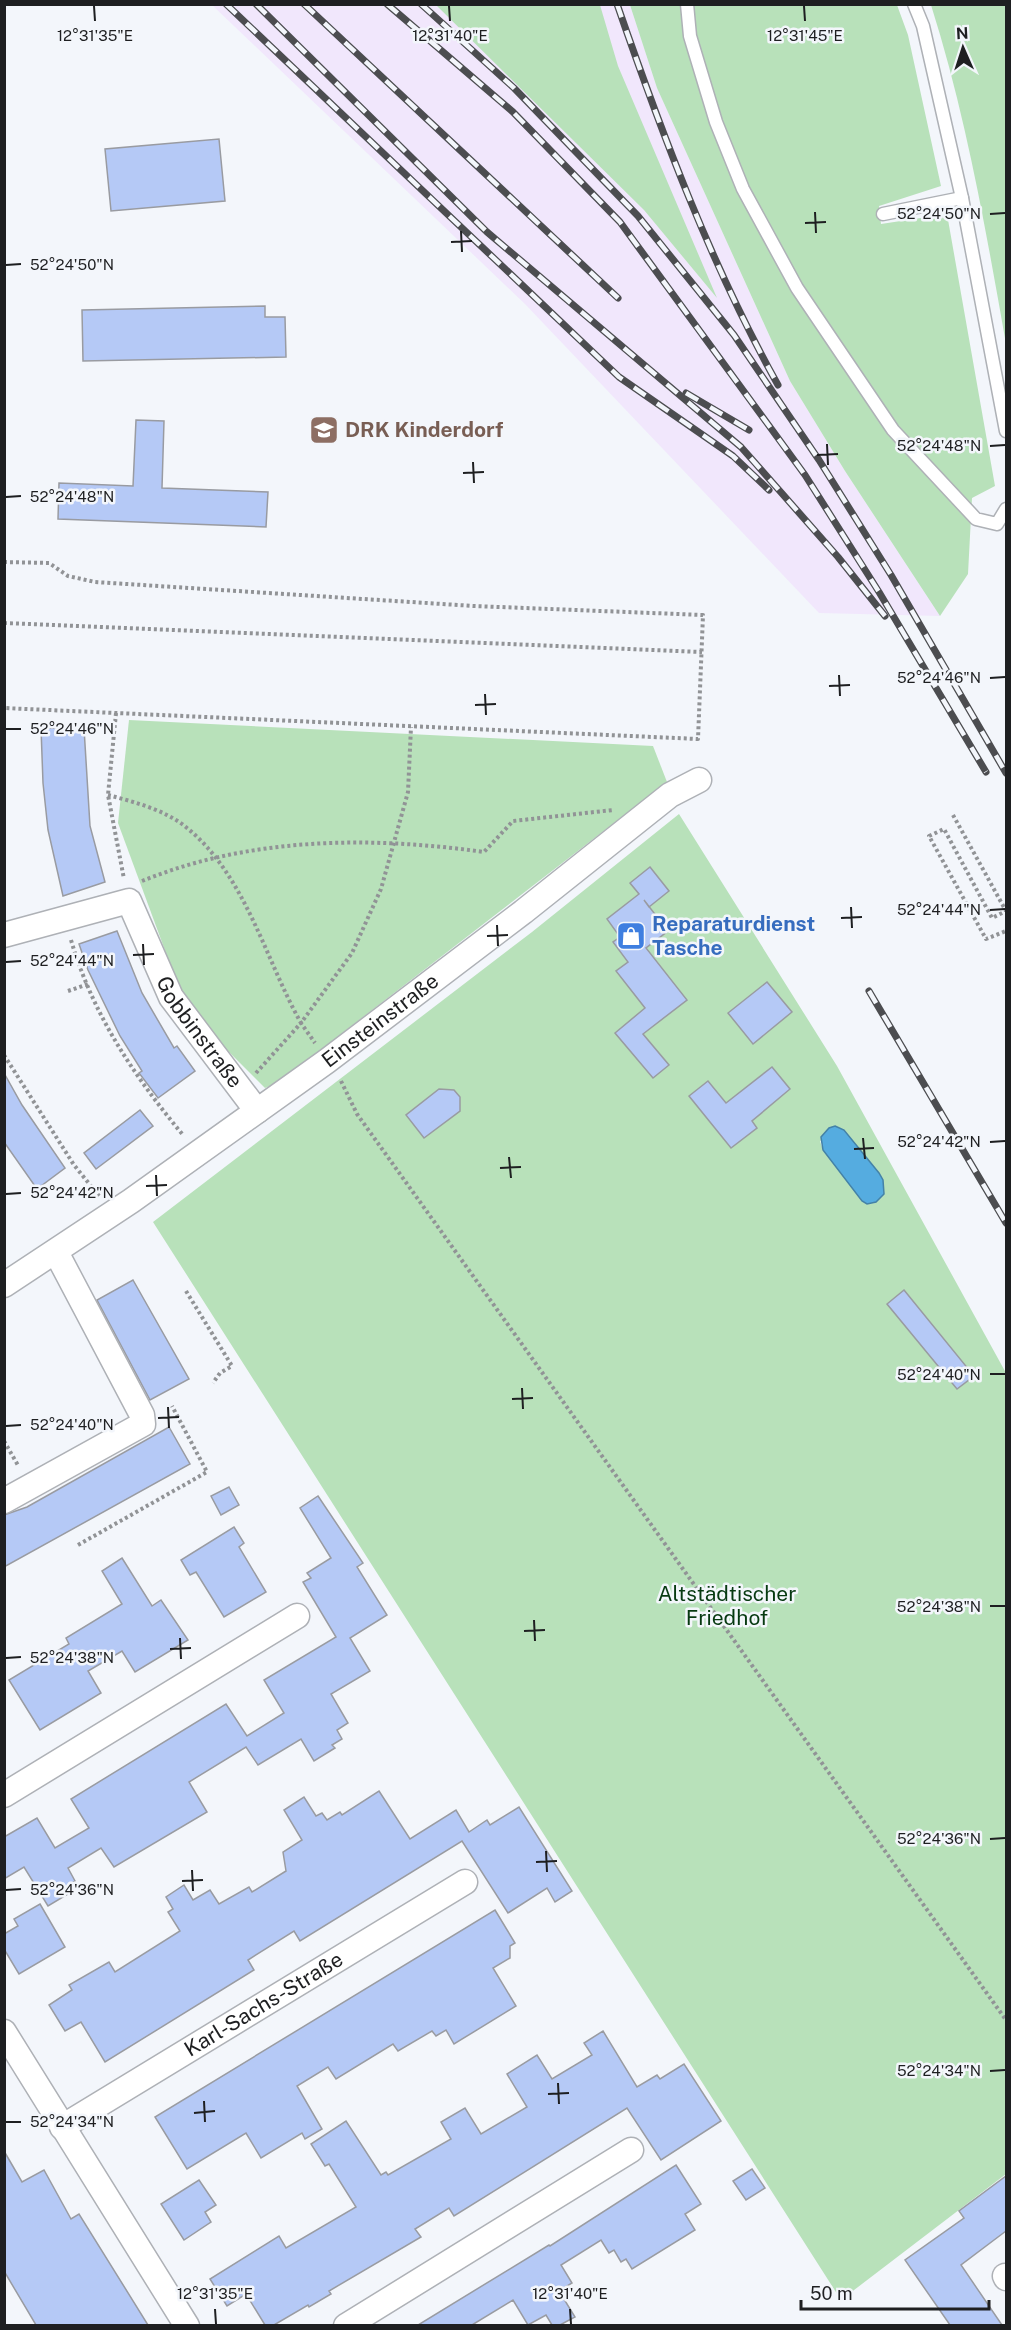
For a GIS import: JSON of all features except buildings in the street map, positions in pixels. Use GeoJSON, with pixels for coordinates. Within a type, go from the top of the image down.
{"type":"FeatureCollection","features":[{"type":"Feature","properties":{"kind":"street","name":"Einsteinstraße"},"geometry":{"type":"LineString","coordinates":[[4,1285],[56,1252],[327,1061],[523,912],[670,795],[699,780]]}},
{"type":"Feature","properties":{"kind":"street","name":"Gobbinstraße"},"geometry":{"type":"LineString","coordinates":[[4,935],[129,901],[171,997],[257,1111]]}},
{"type":"Feature","properties":{"kind":"street"},"geometry":{"type":"LineString","coordinates":[[4,1501],[143,1424],[142,1415],[56,1252]]}},
{"type":"Feature","properties":{"kind":"street"},"geometry":{"type":"LineString","coordinates":[[4,1795],[297,1616]]}},
{"type":"Feature","properties":{"kind":"street","name":"Karl-Sachs-Straße"},"geometry":{"type":"LineString","coordinates":[[62,2127],[465,1882]]}},
{"type":"Feature","properties":{"kind":"street"},"geometry":{"type":"LineString","coordinates":[[4,2032],[187,2325]]}},
{"type":"Feature","properties":{"kind":"street"},"geometry":{"type":"LineString","coordinates":[[346,2325],[631,2150]]}},
{"type":"Feature","properties":{"kind":"lane"},"geometry":{"type":"LineString","coordinates":[[687,4],[690,36],[716,123],[743,189],[797,288],[893,430],[976,519],[997,524],[1006,509]]}},
{"type":"Feature","properties":{"kind":"lane"},"geometry":{"type":"LineString","coordinates":[[914,4],[923,26],[962,198],[1006,431]]}},
{"type":"Feature","properties":{"kind":"lane"},"geometry":{"type":"LineString","coordinates":[[883,214],[962,198]]}},
{"type":"Feature","properties":{"kind":"path"},"geometry":{"type":"LineString","coordinates":[[4,562],[49,563],[68,576],[94,582],[474,606],[704,615],[698,739],[4,708]]}},
{"type":"Feature","properties":{"kind":"path"},"geometry":{"type":"LineString","coordinates":[[4,623],[702,652]]}},
{"type":"Feature","properties":{"kind":"path"},"geometry":{"type":"LineString","coordinates":[[116,713],[108,795],[126,888]]}},
{"type":"Feature","properties":{"kind":"path"},"geometry":{"type":"LineString","coordinates":[[240,1091],[301,1023],[352,953],[381,889],[395,843],[408,792],[411,727]]}},
{"type":"Feature","properties":{"kind":"path"},"geometry":{"type":"LineString","coordinates":[[108,795],[140,803],[186,826],[217,856],[256,928],[281,987],[301,1023],[341,1081],[357,1114],[1006,2020]]}},
{"type":"Feature","properties":{"kind":"path"},"geometry":{"type":"LineString","coordinates":[[137,883],[179,866],[251,849],[312,844],[395,843],[431,844],[484,852],[513,821],[612,810]]}},
{"type":"Feature","properties":{"kind":"path"},"geometry":{"type":"LineString","coordinates":[[953,815],[1006,911],[992,918],[944,828],[929,836],[986,939],[1006,931]]}},
{"type":"Feature","properties":{"kind":"path"},"geometry":{"type":"LineString","coordinates":[[65,918],[104,1026],[155,1102],[185,1138]]}},
{"type":"Feature","properties":{"kind":"path"},"geometry":{"type":"LineString","coordinates":[[68,991],[87,984]]}},
{"type":"Feature","properties":{"kind":"path"},"geometry":{"type":"LineString","coordinates":[[4,1055],[74,1164],[102,1199]]}},
{"type":"Feature","properties":{"kind":"path"},"geometry":{"type":"LineString","coordinates":[[186,1291],[232,1366],[220,1373],[213,1383]]}},
{"type":"Feature","properties":{"kind":"path"},"geometry":{"type":"LineString","coordinates":[[78,1545],[207,1472],[172,1406]]}},
{"type":"Feature","properties":{"kind":"shaded area"},"geometry":{"type":"Polygon","coordinates":[[[212,5],[630,5],[657,88],[790,381],[845,471],[940,616],[819,613],[525,304],[212,5]]]}},
{"type":"Feature","properties":{"kind":"green space"},"geometry":{"type":"Polygon","coordinates":[[[436,5],[600,5],[618,66],[717,298],[644,210],[436,5]]]}},
{"type":"Feature","properties":{"kind":"green space"},"geometry":{"type":"Polygon","coordinates":[[[630,5],[897,5],[908,35],[941,186],[879,206],[881,224],[947,214],[995,486],[972,498],[968,574],[940,616],[845,471],[790,381],[657,88],[630,5]]]}},
{"type":"Feature","properties":{"kind":"green space"},"geometry":{"type":"Polygon","coordinates":[[[931,5],[1006,5],[1006,344],[965,131],[931,5]]]}},
{"type":"Feature","properties":{"kind":"green space"},"geometry":{"type":"Polygon","coordinates":[[[129,720],[653,746],[667,782],[279,1082],[265,1088],[192,1015],[180,991],[118,823],[129,720]]]}},
{"type":"Feature","properties":{"kind":"green space","name":"Altstädtischer Friedhof"},"geometry":{"type":"Polygon","coordinates":[[[679,814],[837,1066],[1006,1373],[1006,2174],[841,2300],[153,1222],[532,932],[679,814]],[[844,1130],[820,1141],[823,1150],[883,1180],[844,1130]]]}},
{"type":"Feature","properties":{"kind":"water"},"geometry":{"type":"Polygon","coordinates":[[[835,1126],[844,1130],[883,1180],[884,1194],[876,1202],[867,1204],[862,1201],[823,1150],[821,1137],[829,1128],[835,1126]]]}},
{"type":"Feature","properties":{"kind":"railway"},"geometry":{"type":"LineString","coordinates":[[226,4],[619,377],[733,456],[769,490]]}},
{"type":"Feature","properties":{"kind":"railway"},"geometry":{"type":"LineString","coordinates":[[256,4],[487,232],[741,447],[838,557],[885,616]]}},
{"type":"Feature","properties":{"kind":"railway"},"geometry":{"type":"LineString","coordinates":[[304,4],[618,298]]}},
{"type":"Feature","properties":{"kind":"railway"},"geometry":{"type":"LineString","coordinates":[[387,4],[513,112],[620,222],[805,475],[879,592],[986,772]]}},
{"type":"Feature","properties":{"kind":"railway"},"geometry":{"type":"LineString","coordinates":[[421,4],[514,88],[638,216],[734,335],[819,460],[891,575],[1006,773]]}},
{"type":"Feature","properties":{"kind":"railway"},"geometry":{"type":"LineString","coordinates":[[617,4],[670,150],[709,246],[778,385]]}},
{"type":"Feature","properties":{"kind":"railway"},"geometry":{"type":"LineString","coordinates":[[686,393],[749,430]]}},
{"type":"Feature","properties":{"kind":"railway"},"geometry":{"type":"LineString","coordinates":[[869,991],[1006,1223]]}},
{"type":"Feature","properties":{"kind":"place","name":"DRK Kinderdorf"},"geometry":{"type":"Point","coordinates":[324,430]}},
{"type":"Feature","properties":{"kind":"place","name":"Reparaturdienst Tasche"},"geometry":{"type":"Point","coordinates":[631,936]}}]}
